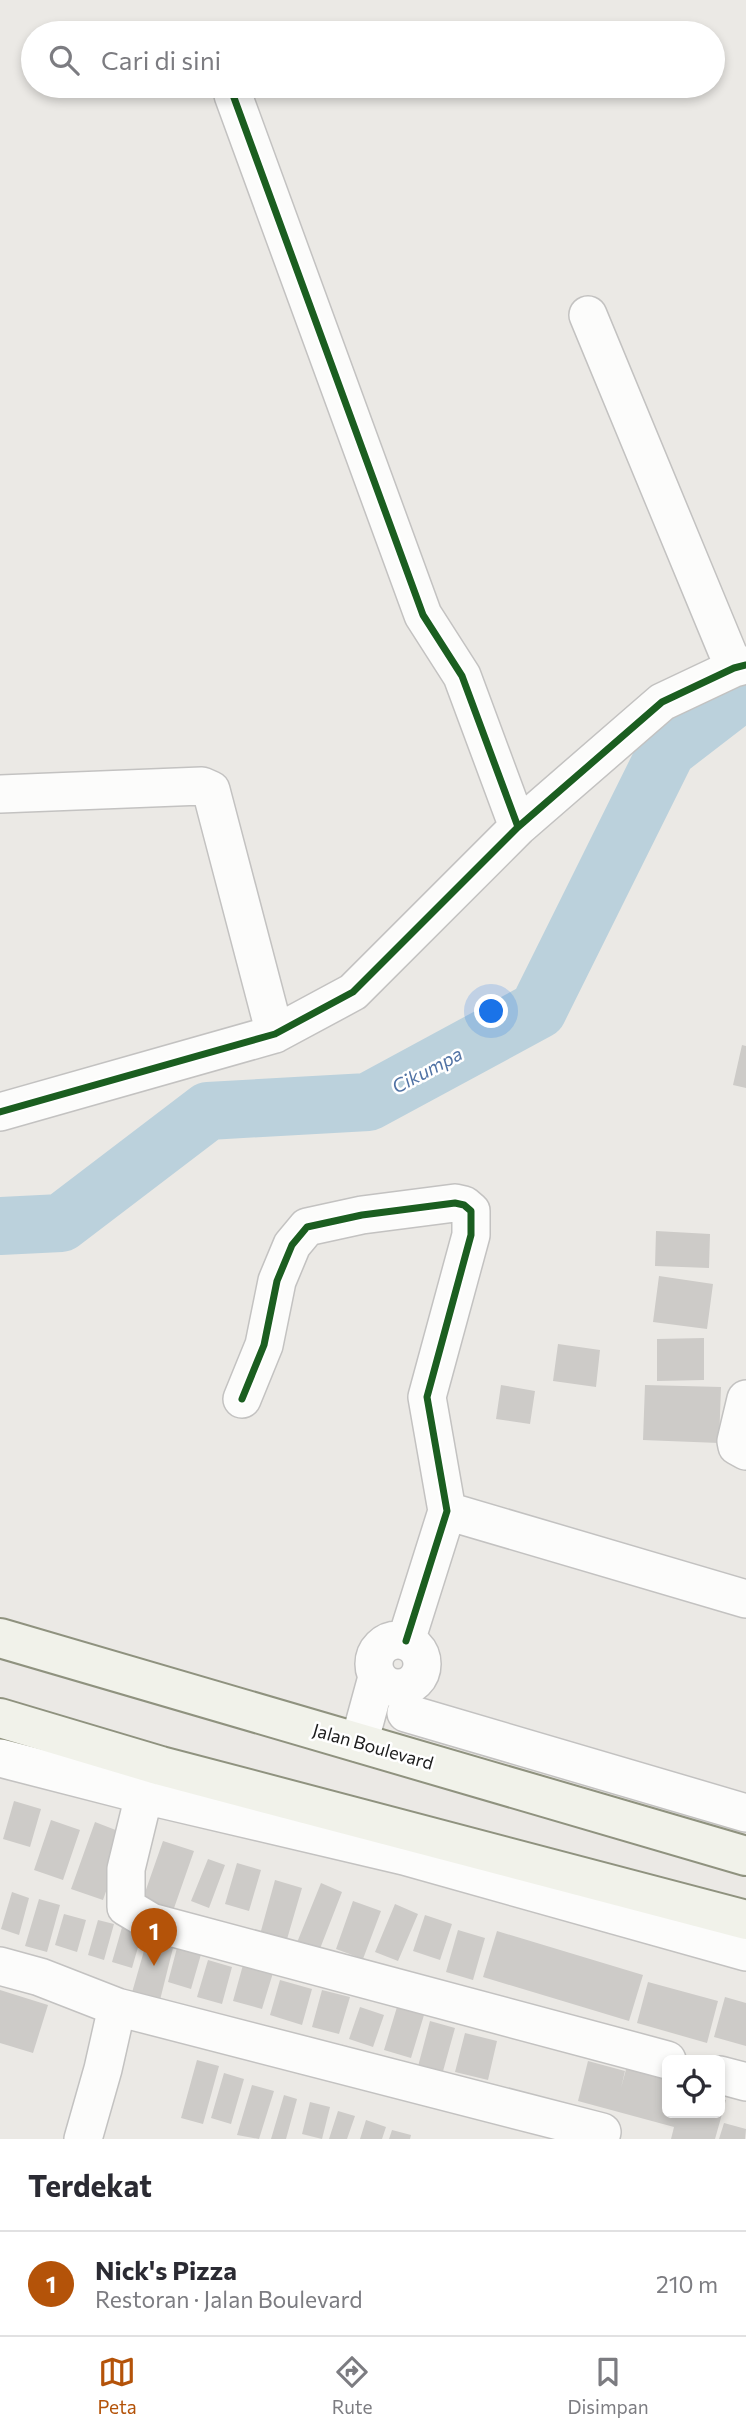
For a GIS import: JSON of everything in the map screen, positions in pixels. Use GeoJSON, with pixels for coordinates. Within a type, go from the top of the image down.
{"type":"FeatureCollection","features":[{"type":"Feature","properties":{"kind":"main road","name":"Jalan Boulevard"},"geometry":{"type":"LineString","coordinates":[[0,1638],[746,1856]]}},
{"type":"Feature","properties":{"kind":"main road"},"geometry":{"type":"LineString","coordinates":[[0,1718],[161,1766],[746,1920]]}},
{"type":"Feature","properties":{"kind":"street"},"geometry":{"type":"LineString","coordinates":[[234,98],[423,614],[462,676],[518,827]]}},
{"type":"Feature","properties":{"kind":"street"},"geometry":{"type":"LineString","coordinates":[[0,1112],[275,1034],[353,992],[518,827],[662,702],[740,667],[588,315]]}},
{"type":"Feature","properties":{"kind":"street"},"geometry":{"type":"LineString","coordinates":[[0,794],[202,786],[211,790],[275,1034]]}},
{"type":"Feature","properties":{"kind":"street"},"geometry":{"type":"LineString","coordinates":[[242,1399],[264,1345],[277,1281],[292,1245],[307,1227],[362,1215],[455,1203],[464,1205],[471,1211],[471,1235],[427,1397],[447,1511],[406,1641]]}},
{"type":"Feature","properties":{"kind":"street"},"geometry":{"type":"LineString","coordinates":[[746,1399],[736,1441],[737,1446],[746,1451]]}},
{"type":"Feature","properties":{"kind":"street"},"geometry":{"type":"LineString","coordinates":[[447,1511],[746,1599]]}},
{"type":"Feature","properties":{"kind":"street"},"geometry":{"type":"LineString","coordinates":[[395,1754],[411,1697],[422,1672],[423,1661],[412,1643],[390,1640],[381,1646],[375,1655],[377,1677],[385,1685],[395,1689],[406,1688],[411,1697],[746,1813]]}},
{"type":"Feature","properties":{"kind":"street"},"geometry":{"type":"LineString","coordinates":[[359,1743],[377,1677]]}},
{"type":"Feature","properties":{"kind":"street"},"geometry":{"type":"LineString","coordinates":[[0,1758],[404,1856],[746,1952]]}},
{"type":"Feature","properties":{"kind":"street"},"geometry":{"type":"LineString","coordinates":[[144,1795],[126,1869],[126,1907],[151,1922],[662,2059]]}},
{"type":"Feature","properties":{"kind":"street"},"geometry":{"type":"LineString","coordinates":[[0,1966],[40,1977],[117,2007],[611,2137]]}},
{"type":"Feature","properties":{"kind":"street"},"geometry":{"type":"LineString","coordinates":[[83,2139],[117,2007]]}},
{"type":"Feature","properties":{"kind":"street"},"geometry":{"type":"LineString","coordinates":[[725,2076],[746,2082]]}},
{"type":"Feature","properties":{"kind":"building"},"geometry":{"type":"Polygon","coordinates":[[[742,1045],[746,1046],[746,1088],[733,1085],[742,1045]]]}},
{"type":"Feature","properties":{"kind":"building"},"geometry":{"type":"Polygon","coordinates":[[[656,1231],[710,1234],[709,1268],[655,1266],[656,1231]]]}},
{"type":"Feature","properties":{"kind":"building"},"geometry":{"type":"Polygon","coordinates":[[[659,1276],[713,1284],[707,1329],[653,1322],[659,1276]]]}},
{"type":"Feature","properties":{"kind":"building"},"geometry":{"type":"Polygon","coordinates":[[[704,1338],[704,1380],[657,1381],[657,1339],[704,1338]]]}},
{"type":"Feature","properties":{"kind":"building"},"geometry":{"type":"Polygon","coordinates":[[[558,1344],[600,1350],[596,1387],[553,1381],[558,1344]]]}},
{"type":"Feature","properties":{"kind":"building"},"geometry":{"type":"Polygon","coordinates":[[[501,1385],[535,1391],[530,1424],[496,1419],[501,1385]]]}},
{"type":"Feature","properties":{"kind":"building"},"geometry":{"type":"Polygon","coordinates":[[[645,1385],[721,1387],[719,1443],[643,1440],[645,1385]]]}},
{"type":"Feature","properties":{"kind":"building"},"geometry":{"type":"Polygon","coordinates":[[[14,1801],[41,1809],[30,1847],[3,1839],[14,1801]]]}},
{"type":"Feature","properties":{"kind":"building"},"geometry":{"type":"Polygon","coordinates":[[[51,1820],[80,1830],[63,1880],[34,1870],[51,1820]]]}},
{"type":"Feature","properties":{"kind":"building"},"geometry":{"type":"Polygon","coordinates":[[[95,1822],[126,1834],[103,1900],[71,1889],[95,1822]]]}},
{"type":"Feature","properties":{"kind":"building"},"geometry":{"type":"Polygon","coordinates":[[[163,1841],[194,1851],[173,1911],[142,1901],[163,1841]]]}},
{"type":"Feature","properties":{"kind":"building"},"geometry":{"type":"Polygon","coordinates":[[[208,1859],[225,1865],[209,1908],[191,1901],[208,1859]]]}},
{"type":"Feature","properties":{"kind":"building"},"geometry":{"type":"Polygon","coordinates":[[[237,1863],[261,1870],[249,1911],[225,1904],[237,1863]]]}},
{"type":"Feature","properties":{"kind":"building"},"geometry":{"type":"Polygon","coordinates":[[[275,1880],[302,1888],[285,1946],[259,1938],[275,1880]]]}},
{"type":"Feature","properties":{"kind":"building"},"geometry":{"type":"Polygon","coordinates":[[[321,1883],[342,1892],[316,1959],[294,1950],[321,1883]]]}},
{"type":"Feature","properties":{"kind":"building"},"geometry":{"type":"Polygon","coordinates":[[[12,1892],[29,1898],[19,1935],[1,1929],[12,1892]]]}},
{"type":"Feature","properties":{"kind":"building"},"geometry":{"type":"Polygon","coordinates":[[[39,1899],[60,1905],[47,1952],[25,1946],[39,1899]]]}},
{"type":"Feature","properties":{"kind":"building"},"geometry":{"type":"Polygon","coordinates":[[[353,1901],[381,1911],[363,1959],[336,1949],[353,1901]]]}},
{"type":"Feature","properties":{"kind":"building"},"geometry":{"type":"Polygon","coordinates":[[[395,1904],[418,1914],[398,1961],[375,1952],[395,1904]]]}},
{"type":"Feature","properties":{"kind":"building"},"geometry":{"type":"Polygon","coordinates":[[[64,1914],[86,1920],[77,1952],[55,1945],[64,1914]]]}},
{"type":"Feature","properties":{"kind":"building"},"geometry":{"type":"Polygon","coordinates":[[[425,1915],[452,1924],[440,1960],[413,1951],[425,1915]]]}},
{"type":"Feature","properties":{"kind":"building"},"geometry":{"type":"Polygon","coordinates":[[[98,1920],[114,1924],[104,1960],[88,1955],[98,1920]]]}},
{"type":"Feature","properties":{"kind":"building"},"geometry":{"type":"Polygon","coordinates":[[[123,1924],[143,1930],[132,1968],[112,1962],[123,1924]]]}},
{"type":"Feature","properties":{"kind":"building"},"geometry":{"type":"Polygon","coordinates":[[[150,1930],[176,1936],[159,2004],[131,1996],[150,1930]]]}},
{"type":"Feature","properties":{"kind":"building"},"geometry":{"type":"Polygon","coordinates":[[[458,1930],[485,1938],[473,1980],[446,1972],[458,1930]]]}},
{"type":"Feature","properties":{"kind":"building"},"geometry":{"type":"Polygon","coordinates":[[[497,1931],[643,1975],[629,2021],[483,1977],[497,1931]]]}},
{"type":"Feature","properties":{"kind":"building"},"geometry":{"type":"Polygon","coordinates":[[[178,1944],[202,1951],[191,1989],[168,1982],[178,1944]]]}},
{"type":"Feature","properties":{"kind":"building"},"geometry":{"type":"Polygon","coordinates":[[[246,1954],[276,1963],[262,2009],[233,2001],[246,1954]]]}},
{"type":"Feature","properties":{"kind":"building"},"geometry":{"type":"Polygon","coordinates":[[[208,1960],[232,1967],[222,2004],[197,1997],[208,1960]]]}},
{"type":"Feature","properties":{"kind":"building"},"geometry":{"type":"Polygon","coordinates":[[[280,1980],[312,1989],[302,2025],[270,2015],[280,1980]]]}},
{"type":"Feature","properties":{"kind":"building"},"geometry":{"type":"Polygon","coordinates":[[[648,1982],[718,2001],[707,2043],[637,2023],[648,1982]]]}},
{"type":"Feature","properties":{"kind":"building"},"geometry":{"type":"Polygon","coordinates":[[[0,1990],[48,2005],[33,2053],[0,2043],[0,1990]]]}},
{"type":"Feature","properties":{"kind":"building"},"geometry":{"type":"Polygon","coordinates":[[[322,1990],[350,1997],[339,2034],[312,2027],[322,1990]]]}},
{"type":"Feature","properties":{"kind":"building"},"geometry":{"type":"Polygon","coordinates":[[[725,1997],[746,2003],[746,2046],[714,2037],[725,1997]]]}},
{"type":"Feature","properties":{"kind":"building"},"geometry":{"type":"Polygon","coordinates":[[[360,2007],[384,2015],[373,2047],[349,2039],[360,2007]]]}},
{"type":"Feature","properties":{"kind":"building"},"geometry":{"type":"Polygon","coordinates":[[[397,2007],[424,2015],[411,2058],[384,2050],[397,2007]]]}},
{"type":"Feature","properties":{"kind":"building"},"geometry":{"type":"Polygon","coordinates":[[[430,2021],[455,2028],[440,2082],[416,2074],[430,2021]]]}},
{"type":"Feature","properties":{"kind":"building"},"geometry":{"type":"Polygon","coordinates":[[[465,2033],[497,2041],[488,2080],[455,2072],[465,2033]]]}},
{"type":"Feature","properties":{"kind":"building"},"geometry":{"type":"Polygon","coordinates":[[[197,2060],[219,2066],[203,2124],[181,2118],[197,2060]]]}},
{"type":"Feature","properties":{"kind":"building"},"geometry":{"type":"Polygon","coordinates":[[[588,2061],[625,2071],[621,2088],[628,2062],[662,2072],[662,2118],[721,2118],[715,2139],[671,2139],[674,2127],[578,2101],[588,2061]]]}},
{"type":"Feature","properties":{"kind":"building"},"geometry":{"type":"Polygon","coordinates":[[[224,2073],[244,2079],[231,2124],[211,2118],[224,2073]]]}},
{"type":"Feature","properties":{"kind":"building"},"geometry":{"type":"Polygon","coordinates":[[[252,2085],[274,2091],[259,2139],[237,2135],[252,2085]]]}},
{"type":"Feature","properties":{"kind":"building"},"geometry":{"type":"Polygon","coordinates":[[[284,2095],[297,2099],[286,2139],[271,2139],[284,2095]]]}},
{"type":"Feature","properties":{"kind":"building"},"geometry":{"type":"Polygon","coordinates":[[[310,2102],[330,2107],[322,2139],[302,2134],[310,2102]]]}},
{"type":"Feature","properties":{"kind":"building"},"geometry":{"type":"Polygon","coordinates":[[[338,2111],[355,2116],[347,2139],[329,2139],[338,2111]]]}},
{"type":"Feature","properties":{"kind":"building"},"geometry":{"type":"Polygon","coordinates":[[[366,2120],[386,2127],[382,2139],[360,2139],[366,2120]]]}},
{"type":"Feature","properties":{"kind":"building"},"geometry":{"type":"Polygon","coordinates":[[[724,2123],[746,2129],[745,2139],[719,2139],[724,2123]]]}},
{"type":"Feature","properties":{"kind":"building"},"geometry":{"type":"Polygon","coordinates":[[[392,2130],[411,2135],[410,2139],[389,2139],[392,2130]]]}},
{"type":"Feature","properties":{"kind":"waterway","name":"Cikumpa"},"geometry":{"type":"LineString","coordinates":[[0,1226],[61,1223],[208,1111],[368,1102],[538,1010],[667,750],[746,689]]}},
{"type":"Feature","properties":{"kind":"cycle path"},"geometry":{"type":"LineString","coordinates":[[234,98],[423,615],[462,676],[518,827]]}},
{"type":"Feature","properties":{"kind":"cycle path"},"geometry":{"type":"LineString","coordinates":[[0,1112],[275,1034],[353,992],[518,827],[662,702],[746,665]]}},
{"type":"Feature","properties":{"kind":"cycle path"},"geometry":{"type":"LineString","coordinates":[[242,1399],[264,1345],[277,1281],[292,1245],[307,1227],[362,1215],[455,1203],[464,1205],[471,1211],[471,1235],[427,1397],[447,1511],[406,1641]]}},
{"type":"Feature","properties":{"kind":"place","name":"Nick's Pizza"},"geometry":{"type":"Point","coordinates":[154,1966]}}]}
